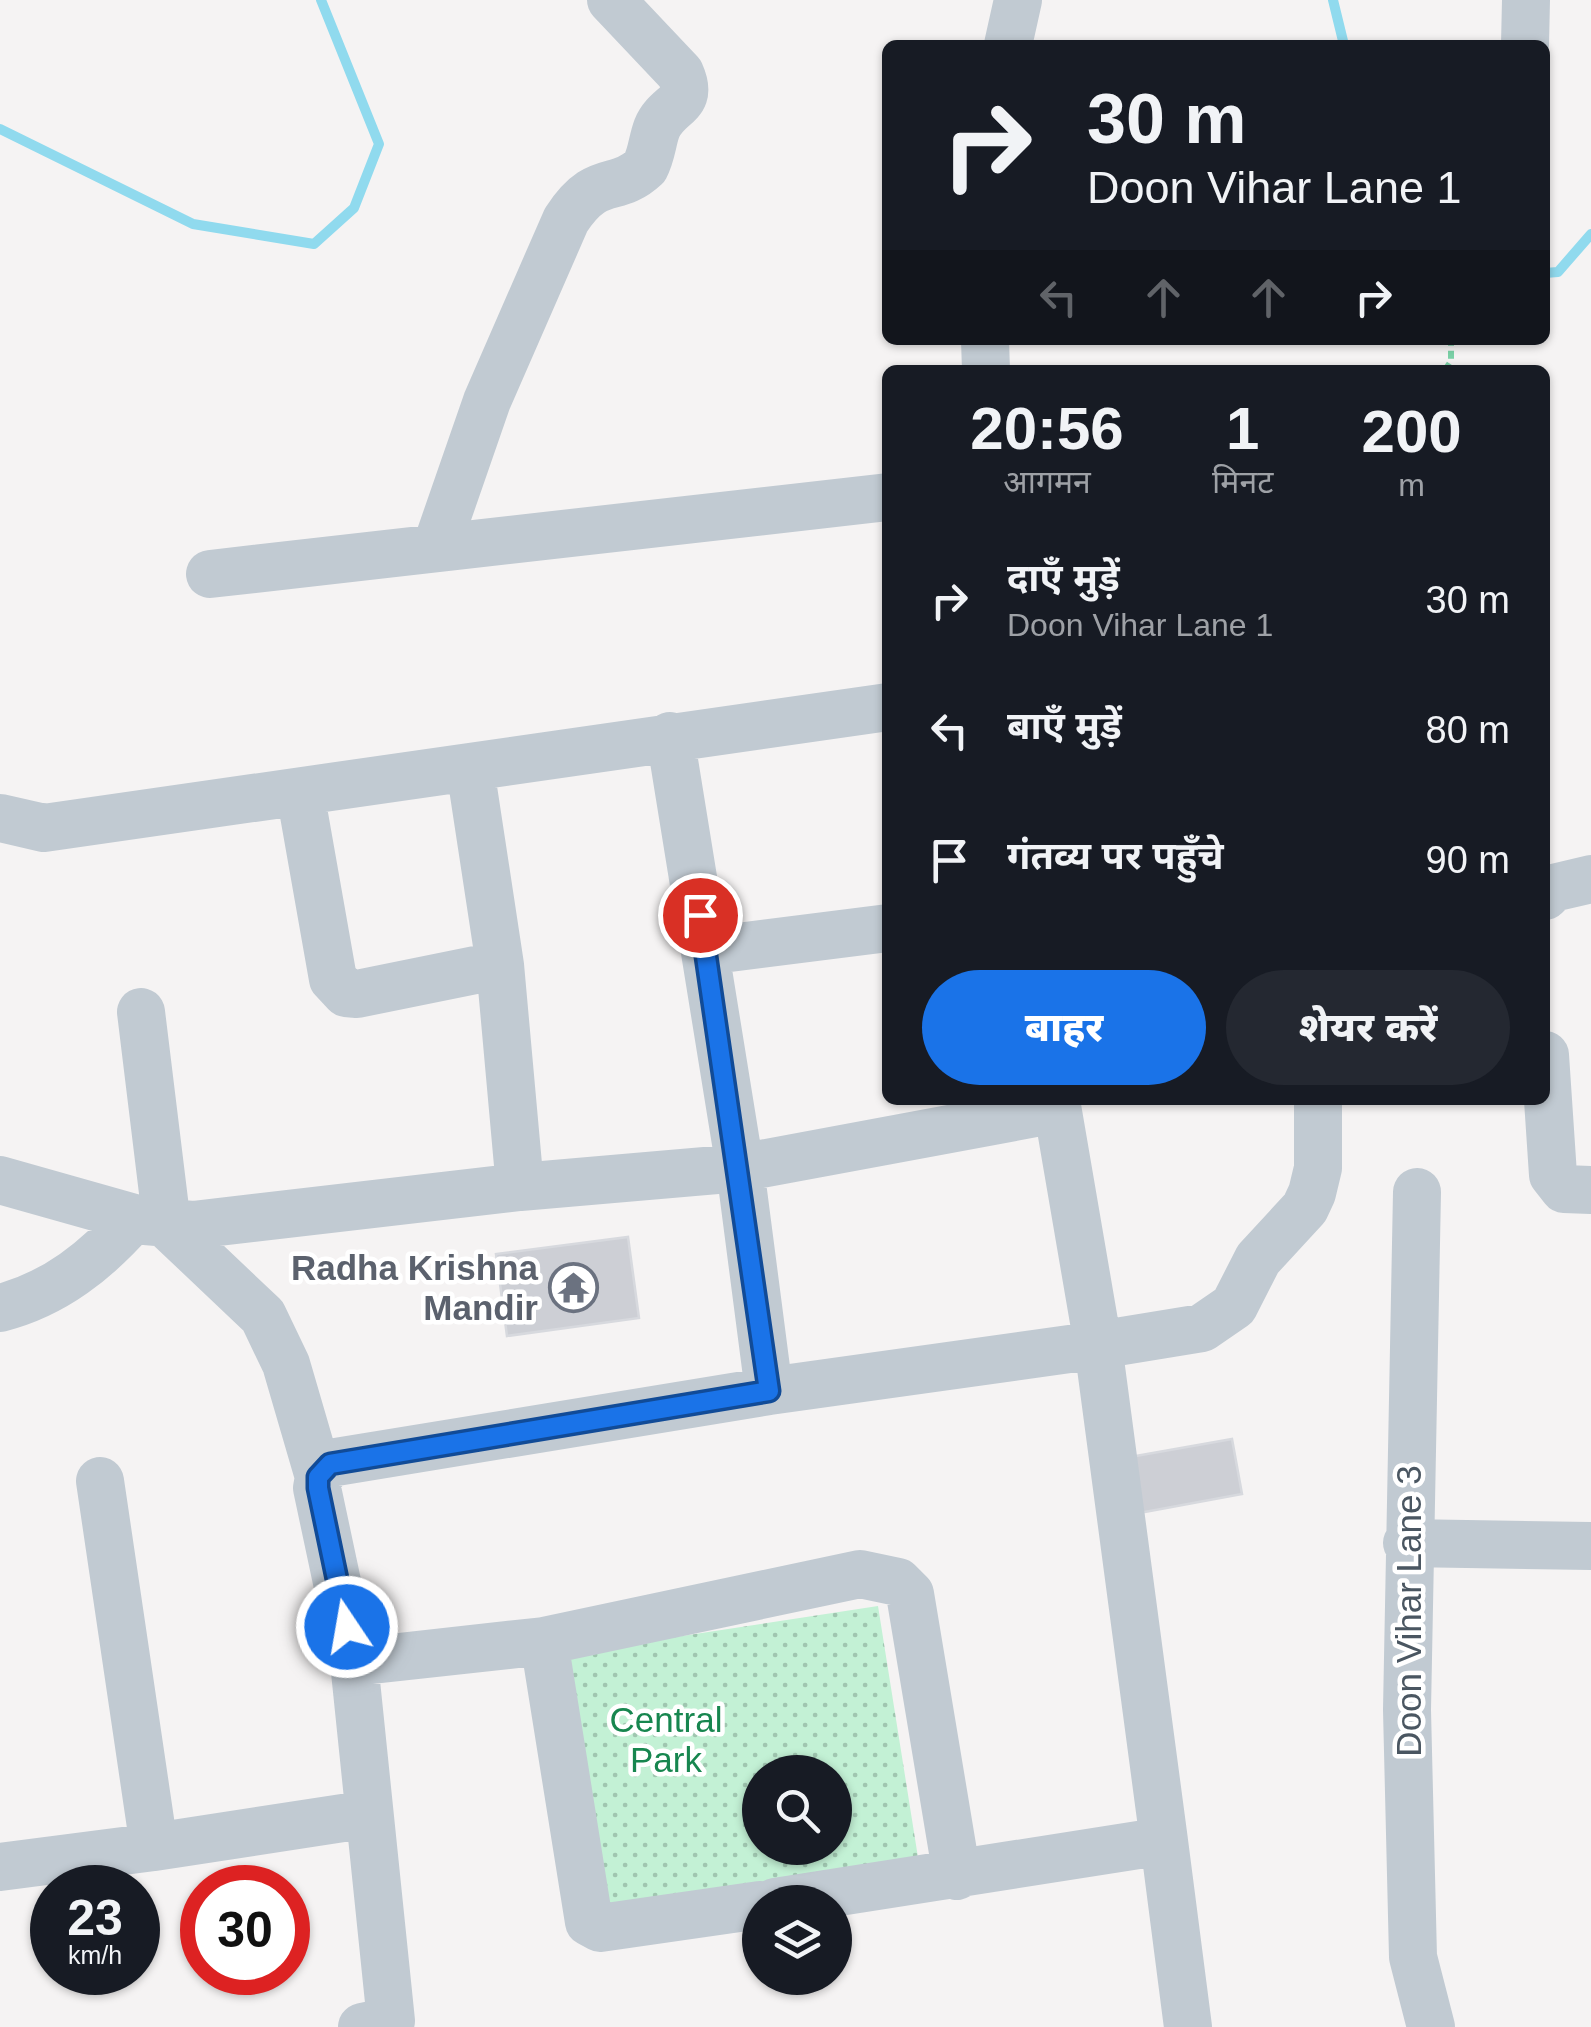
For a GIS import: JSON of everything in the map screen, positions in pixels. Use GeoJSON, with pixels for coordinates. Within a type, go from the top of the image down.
{"type":"FeatureCollection","features":[{"type":"Feature","properties":{"kind":"street"},"geometry":{"type":"LineString","coordinates":[[436,548],[487,401],[566,220],[580,200],[598,185],[627,178],[645,167],[658,126],[684,97],[686,87],[680,73],[611,0]]}},
{"type":"Feature","properties":{"kind":"street"},"geometry":{"type":"LineString","coordinates":[[1009,40],[1018,0]]}},
{"type":"Feature","properties":{"kind":"street"},"geometry":{"type":"LineString","coordinates":[[1525,40],[1526,0]]}},
{"type":"Feature","properties":{"kind":"street"},"geometry":{"type":"LineString","coordinates":[[210,574],[882,498]]}},
{"type":"Feature","properties":{"kind":"street"},"geometry":{"type":"LineString","coordinates":[[0,818],[44,828],[882,708]]}},
{"type":"Feature","properties":{"kind":"street"},"geometry":{"type":"LineString","coordinates":[[670,736],[740,1168],[769,1391]]}},
{"type":"Feature","properties":{"kind":"street"},"geometry":{"type":"LineString","coordinates":[[470,768],[500,965],[520,1187]]}},
{"type":"Feature","properties":{"kind":"street"},"geometry":{"type":"LineString","coordinates":[[300,792],[332,979],[338,988],[357,994],[500,965]]}},
{"type":"Feature","properties":{"kind":"street"},"geometry":{"type":"LineString","coordinates":[[1550,891],[1591,879]]}},
{"type":"Feature","properties":{"kind":"street"},"geometry":{"type":"LineString","coordinates":[[706,951],[882,929]]}},
{"type":"Feature","properties":{"kind":"street"},"geometry":{"type":"LineString","coordinates":[[141,1012],[151,1221],[263,1316],[286,1364],[318,1477],[354,1662],[370,1814],[382,2025]]}},
{"type":"Feature","properties":{"kind":"street"},"geometry":{"type":"LineString","coordinates":[[0,1180],[151,1221],[194,1226],[520,1187],[740,1168],[1052,1105]]}},
{"type":"Feature","properties":{"kind":"street"},"geometry":{"type":"LineString","coordinates":[[1057,1105],[1098,1345],[1188,2027]]}},
{"type":"Feature","properties":{"kind":"street"},"geometry":{"type":"LineString","coordinates":[[318,1477],[330,1464],[769,1391],[1202,1328],[1234,1306],[1258,1259],[1305,1208],[1318,1168],[1318,1105]]}},
{"type":"Feature","properties":{"kind":"street"},"geometry":{"type":"LineString","coordinates":[[1548,1105],[1553,1175],[1564,1189],[1591,1190]]}},
{"type":"Feature","properties":{"kind":"street","name":"Doon Vihar Lane 3"},"geometry":{"type":"LineString","coordinates":[[1417,1192],[1408,1543],[1413,1957],[1431,2027]]}},
{"type":"Feature","properties":{"kind":"street"},"geometry":{"type":"LineString","coordinates":[[0,1308],[40,1294],[151,1221]]}},
{"type":"Feature","properties":{"kind":"street"},"geometry":{"type":"LineString","coordinates":[[100,1481],[154,1847]]}},
{"type":"Feature","properties":{"kind":"street"},"geometry":{"type":"LineString","coordinates":[[1408,1543],[1591,1546]]}},
{"type":"Feature","properties":{"kind":"street"},"geometry":{"type":"LineString","coordinates":[[354,1662],[544,1642],[860,1574],[898,1582],[910,1594],[956,1876]]}},
{"type":"Feature","properties":{"kind":"street"},"geometry":{"type":"LineString","coordinates":[[544,1642],[589,1922],[600,1928],[742,1908]]}},
{"type":"Feature","properties":{"kind":"street"},"geometry":{"type":"LineString","coordinates":[[0,1867],[370,1814]]}},
{"type":"Feature","properties":{"kind":"street"},"geometry":{"type":"LineString","coordinates":[[852,1891],[1164,1841]]}},
{"type":"Feature","properties":{"kind":"green space","name":"Central Park"},"geometry":{"type":"Polygon","coordinates":[[[878,1606],[920,1870],[824,1885],[742,1885],[742,1898],[593,1921],[551,1656],[878,1606]]]}},
{"type":"Feature","properties":{"kind":"building"},"geometry":{"type":"Polygon","coordinates":[[[628,1237],[639,1318],[507,1336],[496,1254],[628,1237]]]}},
{"type":"Feature","properties":{"kind":"building"},"geometry":{"type":"Polygon","coordinates":[[[1232,1439],[1242,1494],[1123,1516],[1113,1460],[1232,1439]]]}},
{"type":"Feature","properties":{"kind":"waterway"},"geometry":{"type":"LineString","coordinates":[[0,129],[193,224],[314,244],[354,208],[379,144],[321,0]]}},
{"type":"Feature","properties":{"kind":"waterway"},"geometry":{"type":"LineString","coordinates":[[1333,0],[1343,40]]}},
{"type":"Feature","properties":{"kind":"waterway"},"geometry":{"type":"LineString","coordinates":[[1550,273],[1558,272],[1591,234]]}},
{"type":"Feature","properties":{"kind":"place","name":"Radha Krishna Mandir"},"geometry":{"type":"Point","coordinates":[573,1288]}},
{"type":"Feature","properties":{"kind":"route"},"geometry":{"type":"LineString","coordinates":[[347,1627],[318,1488],[318,1477],[330,1464],[769,1391],[740,1168],[700,915]]}}]}
